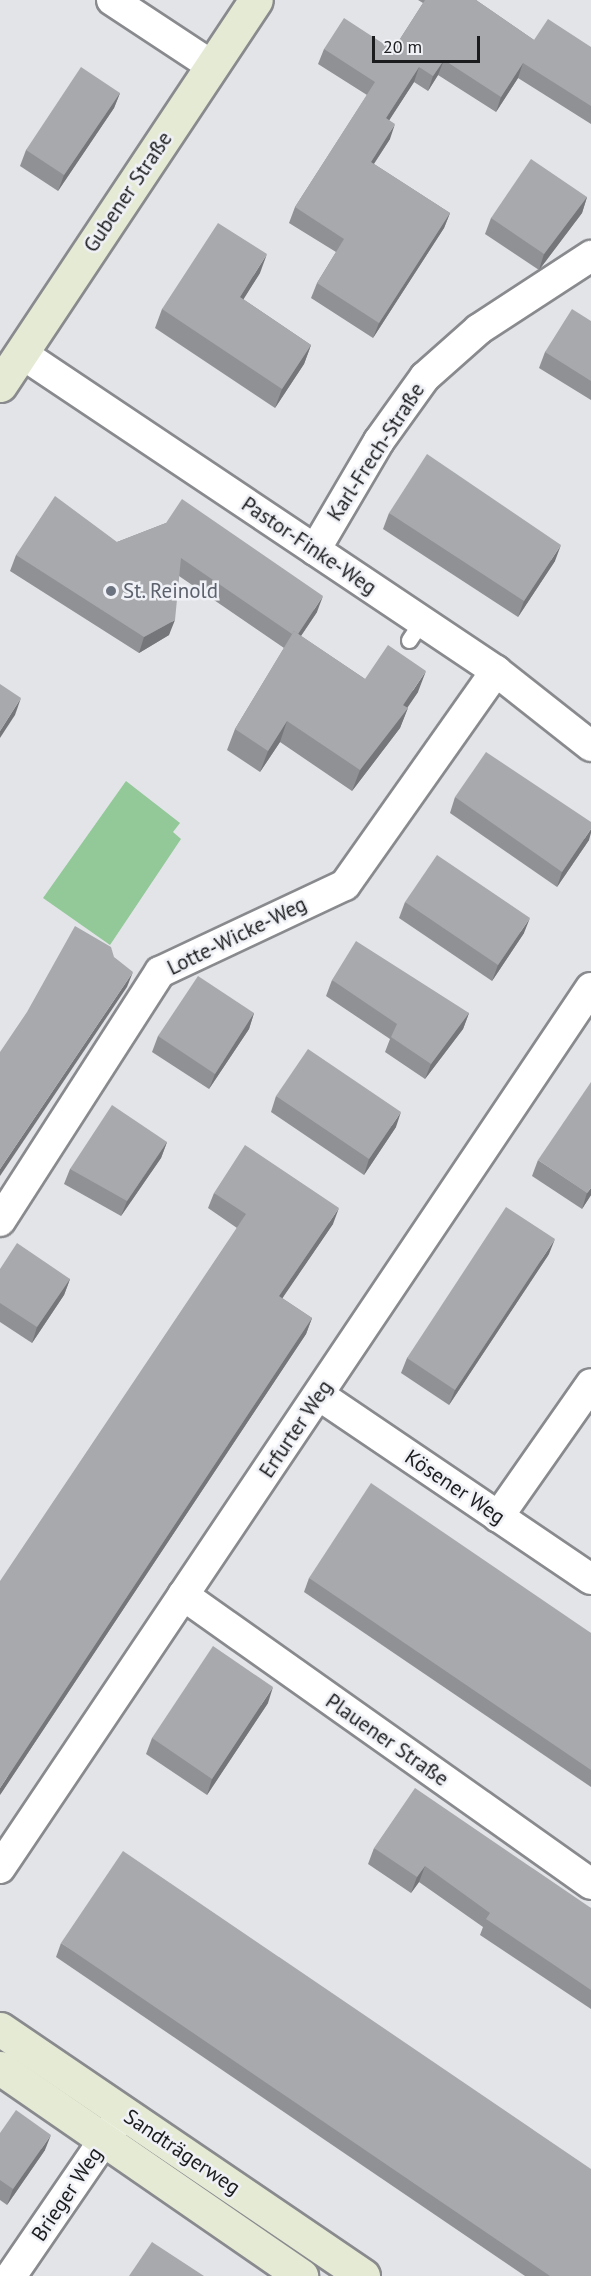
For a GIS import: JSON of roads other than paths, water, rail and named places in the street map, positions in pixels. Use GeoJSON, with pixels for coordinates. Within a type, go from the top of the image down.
{"type":"FeatureCollection","features":[{"type":"Feature","properties":{"kind":"main road","name":"Gubener Straße"},"geometry":{"type":"LineString","coordinates":[[0,385],[255,0]]}},
{"type":"Feature","properties":{"kind":"main road","name":"Sandträgerweg"},"geometry":{"type":"LineString","coordinates":[[0,2029],[363,2276]]}},
{"type":"Feature","properties":{"kind":"main road","name":"Sandträgerweg"},"geometry":{"type":"LineString","coordinates":[[0,2068],[301,2276]]}},
{"type":"Feature","properties":{"kind":"street"},"geometry":{"type":"LineString","coordinates":[[112,0],[212,66]]}},
{"type":"Feature","properties":{"kind":"street","name":"Karl-Frech-Straße"},"geometry":{"type":"LineString","coordinates":[[315,550],[379,441],[425,377],[479,329],[591,256]]}},
{"type":"Feature","properties":{"kind":"street","name":"Pastor-Finke-Weg"},"geometry":{"type":"LineString","coordinates":[[21,353],[315,550],[415,631],[496,671],[591,746]]}},
{"type":"Feature","properties":{"kind":"street","name":"Lotte-Wicke-Weg"},"geometry":{"type":"LineString","coordinates":[[0,1221],[160,972],[345,885],[496,671]]}},
{"type":"Feature","properties":{"kind":"street","name":"Erfurter Weg"},"geometry":{"type":"LineString","coordinates":[[0,1868],[320,1395],[591,988]]}},
{"type":"Feature","properties":{"kind":"street"},"geometry":{"type":"LineString","coordinates":[[498,1517],[591,1384]]}},
{"type":"Feature","properties":{"kind":"street","name":"Kösener Weg"},"geometry":{"type":"LineString","coordinates":[[320,1395],[591,1579]]}},
{"type":"Feature","properties":{"kind":"street","name":"Plauener Straße"},"geometry":{"type":"LineString","coordinates":[[183,1595],[591,1884]]}},
{"type":"Feature","properties":{"kind":"street","name":"Brieger Weg"},"geometry":{"type":"LineString","coordinates":[[11,2276],[123,2113]]}},
{"type":"Feature","properties":{"kind":"place","name":"St. Reinold"},"geometry":{"type":"Point","coordinates":[111,591]}}]}
